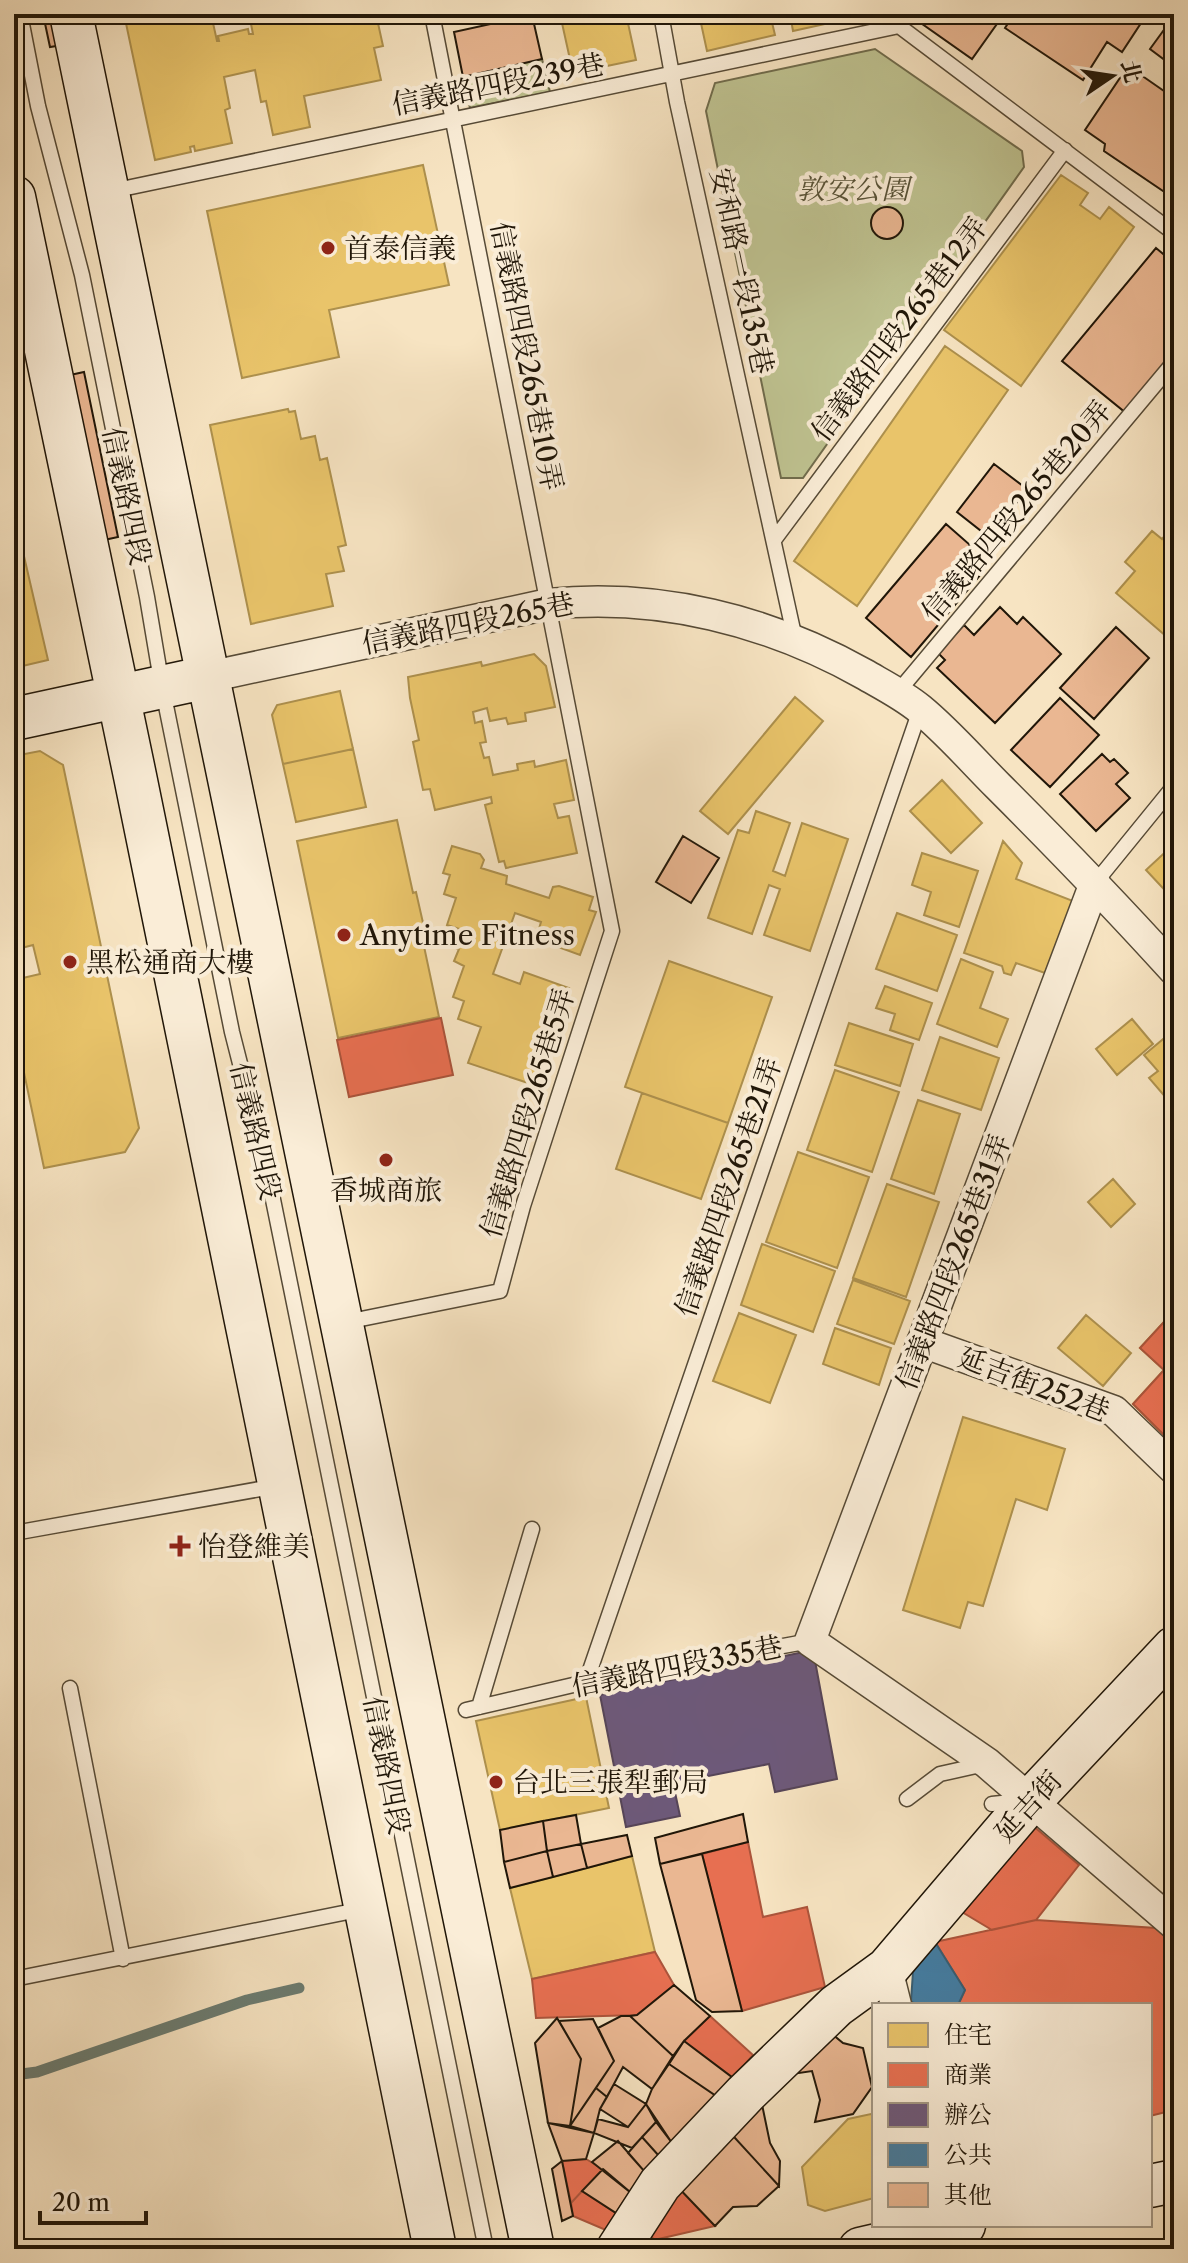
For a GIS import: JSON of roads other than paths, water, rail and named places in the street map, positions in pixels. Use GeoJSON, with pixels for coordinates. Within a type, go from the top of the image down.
{"type":"FeatureCollection","features":[{"type":"Feature","properties":{"kind":"main road","name":"信義路四段"},"geometry":{"type":"LineString","coordinates":[[71,14],[533,2249]]}},
{"type":"Feature","properties":{"kind":"main road","name":"信義路四段"},"geometry":{"type":"LineString","coordinates":[[15,204],[435,2249]]}},
{"type":"Feature","properties":{"kind":"main road"},"geometry":{"type":"LineString","coordinates":[[14,719],[208,677]]}},
{"type":"Feature","properties":{"kind":"main road","name":"延吉街"},"geometry":{"type":"LineString","coordinates":[[618,2249],[660,2184],[745,2094],[836,2006],[892,1987],[1012,1802],[1174,1648]]}},
{"type":"Feature","properties":{"kind":"main road"},"geometry":{"type":"LineString","coordinates":[[1152,2186],[1174,2181]]}},
{"type":"Feature","properties":{"kind":"main road"},"geometry":{"type":"LineString","coordinates":[[860,2249],[952,2227]]}},
{"type":"Feature","properties":{"kind":"street","name":"信義路四段265巷"},"geometry":{"type":"LineString","coordinates":[[208,677],[549,604],[585,600],[644,604],[725,616],[828,653],[909,701],[1095,883],[1174,970]]}},
{"type":"Feature","properties":{"kind":"street","name":"信義路四段265巷31弄"},"geometry":{"type":"LineString","coordinates":[[810,1641],[1095,883]]}},
{"type":"Feature","properties":{"kind":"street","name":"延吉街252巷"},"geometry":{"type":"LineString","coordinates":[[922,1342],[1114,1411],[1174,1469]]}},
{"type":"Feature","properties":{"kind":"street","name":"信義路四段335巷"},"geometry":{"type":"LineString","coordinates":[[810,1641],[987,1763],[1012,1802],[1174,1924]]}},
{"type":"Feature","properties":{"kind":"lane","name":"信義路四段"},"geometry":{"type":"LineString","coordinates":[[20,14],[38,106],[82,275],[232,1032],[267,1170],[486,2249]]}},
{"type":"Feature","properties":{"kind":"lane","name":"信義路四段265巷10弄"},"geometry":{"type":"LineString","coordinates":[[432,14],[549,604]]}},
{"type":"Feature","properties":{"kind":"lane","name":"安和路一段135巷"},"geometry":{"type":"LineString","coordinates":[[661,14],[796,639]]}},
{"type":"Feature","properties":{"kind":"lane","name":"信義路四段239巷"},"geometry":{"type":"LineString","coordinates":[[108,192],[453,118],[673,75],[898,20]]}},
{"type":"Feature","properties":{"kind":"lane"},"geometry":{"type":"LineString","coordinates":[[898,20],[1174,233]]}},
{"type":"Feature","properties":{"kind":"lane","name":"信義路四段265巷12弄"},"geometry":{"type":"LineString","coordinates":[[774,540],[1065,150]]}},
{"type":"Feature","properties":{"kind":"lane","name":"信義路四段265巷20弄"},"geometry":{"type":"LineString","coordinates":[[909,701],[1174,362]]}},
{"type":"Feature","properties":{"kind":"lane","name":"信義路四段265巷5弄"},"geometry":{"type":"LineString","coordinates":[[342,1323],[500,1291],[523,1206],[612,931],[549,604]]}},
{"type":"Feature","properties":{"kind":"lane","name":"信義路四段265巷21弄"},"geometry":{"type":"LineString","coordinates":[[586,1682],[909,701]]}},
{"type":"Feature","properties":{"kind":"lane"},"geometry":{"type":"LineString","coordinates":[[1095,883],[1174,786]]}},
{"type":"Feature","properties":{"kind":"lane"},"geometry":{"type":"LineString","coordinates":[[14,1533],[278,1486]]}},
{"type":"Feature","properties":{"kind":"lane","name":"信義路四段335巷"},"geometry":{"type":"LineString","coordinates":[[532,1529],[472,1708],[586,1682],[810,1641]]}},
{"type":"Feature","properties":{"kind":"lane"},"geometry":{"type":"LineString","coordinates":[[70,1688],[123,1959]]}},
{"type":"Feature","properties":{"kind":"lane"},"geometry":{"type":"LineString","coordinates":[[907,1799],[940,1774],[987,1763]]}},
{"type":"Feature","properties":{"kind":"lane"},"geometry":{"type":"LineString","coordinates":[[14,1979],[364,1908]]}},
{"type":"Feature","properties":{"kind":"waterway"},"geometry":{"type":"LineString","coordinates":[[14,2075],[37,2072],[247,2000],[299,1988]]}},
{"type":"Feature","properties":{"kind":"place","name":"首泰信義"},"geometry":{"type":"Point","coordinates":[328,248]}},
{"type":"Feature","properties":{"kind":"place","name":"Anytime Fitness"},"geometry":{"type":"Point","coordinates":[344,935]}},
{"type":"Feature","properties":{"kind":"place","name":"黑松通商大樓"},"geometry":{"type":"Point","coordinates":[70,962]}},
{"type":"Feature","properties":{"kind":"place","name":"香城商旅"},"geometry":{"type":"Point","coordinates":[386,1160]}},
{"type":"Feature","properties":{"kind":"place","name":"怡登維美"},"geometry":{"type":"Point","coordinates":[180,1546]}},
{"type":"Feature","properties":{"kind":"place","name":"台北三張犁郵局"},"geometry":{"type":"Point","coordinates":[496,1782]}},
{"type":"Feature","properties":{"kind":"park label","name":"敦安公園"},"geometry":{"type":"Point","coordinates":[853,189]}}]}
